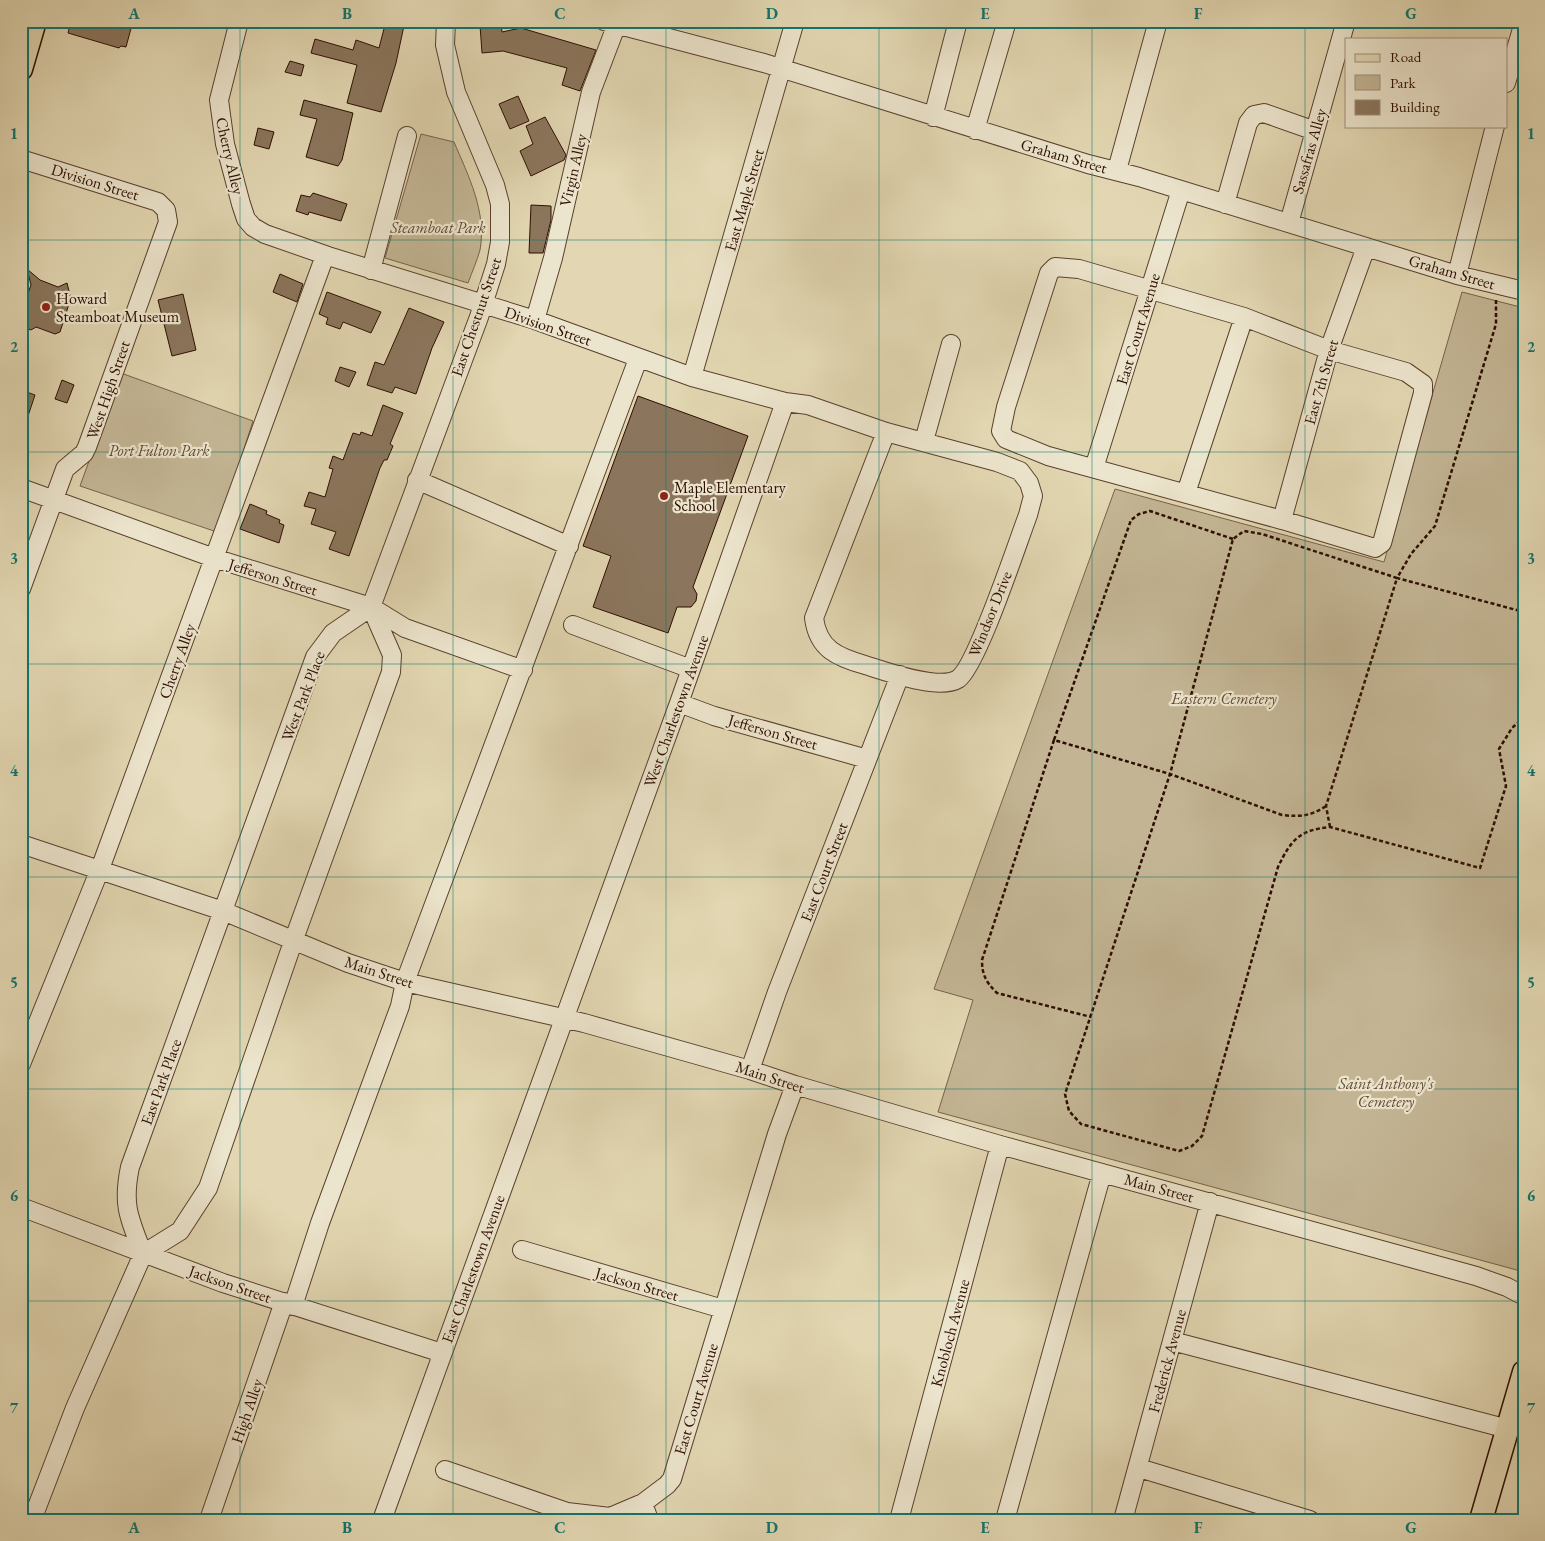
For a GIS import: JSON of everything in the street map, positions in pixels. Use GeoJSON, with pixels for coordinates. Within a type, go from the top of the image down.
{"type":"FeatureCollection","features":[{"type":"Feature","properties":{"kind":"main road"},"geometry":{"type":"LineString","coordinates":[[21,69],[35,21]]}},
{"type":"Feature","properties":{"kind":"main road"},"geometry":{"type":"LineString","coordinates":[[1481,1520],[1523,1381]]}},
{"type":"Feature","properties":{"kind":"street","name":"Cherry Alley"},"geometry":{"type":"LineString","coordinates":[[239,21],[219,100],[225,144],[241,204]]}},
{"type":"Feature","properties":{"kind":"street","name":"East Chestnut Street"},"geometry":{"type":"LineString","coordinates":[[371,607],[483,305],[496,264],[500,242],[500,204],[495,185],[456,92],[445,45],[446,21]]}},
{"type":"Feature","properties":{"kind":"street","name":"East Maple Street"},"geometry":{"type":"LineString","coordinates":[[692,377],[795,21]]}},
{"type":"Feature","properties":{"kind":"street"},"geometry":{"type":"LineString","coordinates":[[933,117],[958,21]]}},
{"type":"Feature","properties":{"kind":"street"},"geometry":{"type":"LineString","coordinates":[[975,130],[1007,21]]}},
{"type":"Feature","properties":{"kind":"street"},"geometry":{"type":"LineString","coordinates":[[1117,170],[1158,21]]}},
{"type":"Feature","properties":{"kind":"street","name":"Sassafras Alley"},"geometry":{"type":"LineString","coordinates":[[1288,223],[1346,21]]}},
{"type":"Feature","properties":{"kind":"street","name":"Graham Street"},"geometry":{"type":"LineString","coordinates":[[613,23],[782,69],[975,130],[1117,170],[1457,275],[1524,291]]}},
{"type":"Feature","properties":{"kind":"street","name":"Virgin Alley"},"geometry":{"type":"LineString","coordinates":[[534,320],[553,258],[591,92],[613,23]]}},
{"type":"Feature","properties":{"kind":"street"},"geometry":{"type":"LineString","coordinates":[[1508,78],[1523,30]]}},
{"type":"Feature","properties":{"kind":"street"},"geometry":{"type":"LineString","coordinates":[[1226,204],[1248,123],[1254,115],[1264,113],[1315,131]]}},
{"type":"Feature","properties":{"kind":"street"},"geometry":{"type":"LineString","coordinates":[[1457,275],[1494,128]]}},
{"type":"Feature","properties":{"kind":"street"},"geometry":{"type":"LineString","coordinates":[[371,270],[407,136]]}},
{"type":"Feature","properties":{"kind":"street","name":"Division Street"},"geometry":{"type":"LineString","coordinates":[[21,159],[141,195],[158,202],[166,210]]}},
{"type":"Feature","properties":{"kind":"street","name":"East Court Avenue"},"geometry":{"type":"LineString","coordinates":[[1094,468],[1181,190]]}},
{"type":"Feature","properties":{"kind":"street","name":"Division Street"},"geometry":{"type":"LineString","coordinates":[[241,204],[246,219],[253,227],[265,234],[371,270],[534,320],[692,377],[785,402]]}},
{"type":"Feature","properties":{"kind":"street","name":"West High Street"},"geometry":{"type":"LineString","coordinates":[[21,590],[65,470],[84,453],[87,447],[168,222],[166,210]]}},
{"type":"Feature","properties":{"kind":"street","name":"East 7th Street"},"geometry":{"type":"LineString","coordinates":[[1282,520],[1329,350],[1366,247]]}},
{"type":"Feature","properties":{"kind":"street","name":"Cherry Alley"},"geometry":{"type":"LineString","coordinates":[[21,1064],[100,869],[323,261],[328,256]]}},
{"type":"Feature","properties":{"kind":"street"},"geometry":{"type":"LineString","coordinates":[[1055,267],[1079,268],[1244,317],[1329,350],[1406,372],[1423,384],[1423,393],[1382,543],[1375,548],[1282,520],[1048,456],[1006,439],[1001,431],[1006,407],[1049,273],[1055,267]]}},
{"type":"Feature","properties":{"kind":"street"},"geometry":{"type":"LineString","coordinates":[[1186,493],[1244,317]]}},
{"type":"Feature","properties":{"kind":"street"},"geometry":{"type":"LineString","coordinates":[[924,441],[951,344]]}},
{"type":"Feature","properties":{"kind":"street","name":"High Alley"},"geometry":{"type":"LineString","coordinates":[[209,1520],[400,1006],[405,982],[638,359]]}},
{"type":"Feature","properties":{"kind":"street","name":"Windsor Drive"},"geometry":{"type":"LineString","coordinates":[[785,402],[817,407],[886,432],[924,441],[1020,471],[1029,483],[1033,496],[1008,569],[969,666],[957,679],[944,682],[900,675],[845,659],[833,652],[816,633],[814,618],[886,432]]}},
{"type":"Feature","properties":{"kind":"street","name":"West Charlestown Avenue"},"geometry":{"type":"LineString","coordinates":[[564,1018],[679,703],[785,402]]}},
{"type":"Feature","properties":{"kind":"street"},"geometry":{"type":"LineString","coordinates":[[417,480],[569,546]]}},
{"type":"Feature","properties":{"kind":"street","name":"Jefferson Street"},"geometry":{"type":"LineString","coordinates":[[21,488],[214,558],[371,607],[405,628],[523,670]]}},
{"type":"Feature","properties":{"kind":"street"},"geometry":{"type":"LineString","coordinates":[[29,1517],[75,1408],[144,1254],[180,1231],[208,1188],[294,939],[391,672],[392,656],[371,607]]}},
{"type":"Feature","properties":{"kind":"street","name":"West Park Place"},"geometry":{"type":"LineString","coordinates":[[223,911],[315,657],[333,632],[371,607]]}},
{"type":"Feature","properties":{"kind":"street"},"geometry":{"type":"LineString","coordinates":[[573,625],[691,668]]}},
{"type":"Feature","properties":{"kind":"street","name":"East Court Street"},"geometry":{"type":"LineString","coordinates":[[750,1070],[777,992],[900,675]]}},
{"type":"Feature","properties":{"kind":"street","name":"Jefferson Street"},"geometry":{"type":"LineString","coordinates":[[679,703],[714,716],[868,759]]}},
{"type":"Feature","properties":{"kind":"street","name":"Main Street"},"geometry":{"type":"LineString","coordinates":[[21,844],[223,911],[348,963],[405,982],[564,1018],[750,1070],[795,1086],[1000,1145],[1476,1276],[1507,1287],[1524,1296]]}},
{"type":"Feature","properties":{"kind":"street","name":"East Park Place"},"geometry":{"type":"LineString","coordinates":[[144,1254],[128,1215],[125,1191],[130,1167],[223,911]]}},
{"type":"Feature","properties":{"kind":"street","name":"East Charlestown Avenue"},"geometry":{"type":"LineString","coordinates":[[382,1520],[564,1018]]}},
{"type":"Feature","properties":{"kind":"street","name":"East Court Avenue"},"geometry":{"type":"LineString","coordinates":[[445,1470],[567,1512],[610,1517],[643,1503],[667,1485],[672,1479],[776,1134],[795,1086]]}},
{"type":"Feature","properties":{"kind":"street","name":"Knobloch Avenue"},"geometry":{"type":"LineString","coordinates":[[899,1520],[1000,1145]]}},
{"type":"Feature","properties":{"kind":"street"},"geometry":{"type":"LineString","coordinates":[[1005,1520],[1102,1173]]}},
{"type":"Feature","properties":{"kind":"street","name":"Frederick Avenue"},"geometry":{"type":"LineString","coordinates":[[1124,1520],[1210,1202]]}},
{"type":"Feature","properties":{"kind":"street","name":"Jackson Street"},"geometry":{"type":"LineString","coordinates":[[21,1207],[144,1254],[289,1304],[442,1353]]}},
{"type":"Feature","properties":{"kind":"street","name":"Jackson Street"},"geometry":{"type":"LineString","coordinates":[[522,1250],[723,1309]]}},
{"type":"Feature","properties":{"kind":"street"},"geometry":{"type":"LineString","coordinates":[[1172,1341],[1508,1430]]}},
{"type":"Feature","properties":{"kind":"street"},"geometry":{"type":"LineString","coordinates":[[1139,1468],[1310,1520]]}},
{"type":"Feature","properties":{"kind":"street"},"geometry":{"type":"LineString","coordinates":[[643,1503],[649,1520]]}},
{"type":"Feature","properties":{"kind":"path"},"geometry":{"type":"LineString","coordinates":[[1330,827],[1326,806],[1397,578],[1411,554],[1435,526],[1496,324],[1496,284]]}},
{"type":"Feature","properties":{"kind":"path"},"geometry":{"type":"LineString","coordinates":[[1091,1017],[996,993],[986,982],[982,972],[982,960],[1054,740],[1131,520],[1139,514],[1150,511],[1233,539]]}},
{"type":"Feature","properties":{"kind":"path"},"geometry":{"type":"LineString","coordinates":[[1524,612],[1397,578],[1262,534],[1244,531],[1233,539],[1170,774],[1065,1094],[1069,1111],[1081,1124],[1179,1151],[1192,1146],[1202,1136],[1278,867],[1288,845],[1302,834],[1316,828],[1330,827],[1480,868],[1506,786],[1499,749],[1512,728],[1524,717]]}},
{"type":"Feature","properties":{"kind":"path"},"geometry":{"type":"LineString","coordinates":[[1054,740],[1170,774],[1282,815],[1299,817],[1315,813],[1326,806]]}},
{"type":"Feature","properties":{"kind":"green space","name":"Steamboat Park"},"geometry":{"type":"Polygon","coordinates":[[[421,134],[454,142],[475,194],[481,222],[480,250],[468,283],[385,258],[421,134]]]}},
{"type":"Feature","properties":{"kind":"green space","name":"Eastern Cemetery"},"geometry":{"type":"Polygon","coordinates":[[[1462,292],[1524,308],[1524,1272],[938,1112],[973,1000],[934,989],[1115,489],[1384,562],[1462,292]]]}},
{"type":"Feature","properties":{"kind":"green space","name":"Port Fulton Park"},"geometry":{"type":"Polygon","coordinates":[[[121,373],[253,421],[217,532],[80,486],[121,373]]]}},
{"type":"Feature","properties":{"kind":"building"},"geometry":{"type":"Polygon","coordinates":[[[71,21],[133,21],[126,47],[121,46],[119,48],[68,33],[71,21]]]}},
{"type":"Feature","properties":{"kind":"building"},"geometry":{"type":"Polygon","coordinates":[[[386,21],[405,21],[396,63],[381,112],[347,103],[357,65],[311,53],[315,39],[353,50],[356,40],[379,48],[386,21]]]}},
{"type":"Feature","properties":{"kind":"building"},"geometry":{"type":"Polygon","coordinates":[[[501,24],[502,32],[521,28],[596,50],[580,91],[562,85],[567,68],[503,51],[482,53],[480,25],[501,24]]]}},
{"type":"Feature","properties":{"kind":"building"},"geometry":{"type":"Polygon","coordinates":[[[290,61],[304,65],[301,76],[285,72],[290,61]]]}},
{"type":"Feature","properties":{"kind":"building"},"geometry":{"type":"Polygon","coordinates":[[[518,96],[529,121],[510,129],[499,104],[518,96]]]}},
{"type":"Feature","properties":{"kind":"building"},"geometry":{"type":"Polygon","coordinates":[[[304,100],[353,113],[342,160],[338,166],[306,157],[317,119],[300,115],[304,100]]]}},
{"type":"Feature","properties":{"kind":"building"},"geometry":{"type":"Polygon","coordinates":[[[545,117],[566,155],[564,160],[531,176],[520,151],[533,144],[526,126],[545,117]]]}},
{"type":"Feature","properties":{"kind":"building"},"geometry":{"type":"Polygon","coordinates":[[[258,128],[274,132],[269,149],[254,145],[258,128]]]}},
{"type":"Feature","properties":{"kind":"building"},"geometry":{"type":"Polygon","coordinates":[[[313,193],[347,204],[341,221],[309,212],[308,215],[296,211],[301,195],[310,197],[313,193]]]}},
{"type":"Feature","properties":{"kind":"building"},"geometry":{"type":"Polygon","coordinates":[[[531,205],[551,206],[551,220],[543,253],[529,253],[531,205]]]}},
{"type":"Feature","properties":{"kind":"building","name":"Howard Steamboat Museum"},"geometry":{"type":"Polygon","coordinates":[[[27,269],[40,280],[58,287],[67,283],[70,295],[67,303],[69,304],[60,332],[55,334],[36,327],[31,330],[22,326],[25,311],[22,310],[31,285],[27,269]]]}},
{"type":"Feature","properties":{"kind":"building"},"geometry":{"type":"Polygon","coordinates":[[[280,274],[303,284],[297,302],[273,292],[280,274]]]}},
{"type":"Feature","properties":{"kind":"building"},"geometry":{"type":"Polygon","coordinates":[[[327,292],[381,312],[371,333],[343,322],[340,329],[326,324],[328,318],[319,314],[327,292]]]}},
{"type":"Feature","properties":{"kind":"building"},"geometry":{"type":"Polygon","coordinates":[[[183,294],[196,350],[172,356],[158,300],[183,294]]]}},
{"type":"Feature","properties":{"kind":"building"},"geometry":{"type":"Polygon","coordinates":[[[409,308],[444,322],[432,348],[416,394],[395,387],[392,393],[367,385],[375,362],[384,365],[409,308]]]}},
{"type":"Feature","properties":{"kind":"building"},"geometry":{"type":"Polygon","coordinates":[[[340,367],[356,372],[349,387],[335,381],[340,367]]]}},
{"type":"Feature","properties":{"kind":"building"},"geometry":{"type":"Polygon","coordinates":[[[62,380],[74,385],[67,403],[55,399],[62,380]]]}},
{"type":"Feature","properties":{"kind":"building"},"geometry":{"type":"Polygon","coordinates":[[[21,390],[35,395],[24,428],[21,428],[21,390]]]}},
{"type":"Feature","properties":{"kind":"building","name":"Maple Elementary School"},"geometry":{"type":"Polygon","coordinates":[[[638,396],[748,436],[693,587],[697,594],[696,601],[691,607],[677,607],[668,633],[593,607],[611,556],[583,546],[638,396]]]}},
{"type":"Feature","properties":{"kind":"building"},"geometry":{"type":"Polygon","coordinates":[[[383,405],[403,413],[390,444],[393,446],[387,460],[384,460],[380,468],[349,556],[329,549],[336,532],[311,524],[316,509],[304,506],[309,492],[325,497],[333,469],[329,468],[333,456],[343,460],[353,433],[360,435],[361,432],[372,436],[383,405]]]}},
{"type":"Feature","properties":{"kind":"building"},"geometry":{"type":"Polygon","coordinates":[[[250,504],[267,511],[266,514],[280,520],[279,523],[284,525],[279,543],[240,529],[250,504]]]}},
{"type":"Feature","properties":{"kind":"place","name":"Howard Steamboat Museum"},"geometry":{"type":"Point","coordinates":[46,307]}},
{"type":"Feature","properties":{"kind":"place","name":"Maple Elementary School"},"geometry":{"type":"Point","coordinates":[664,496]}},
{"type":"Feature","properties":{"kind":"park label","name":"Saint Anthony's Cemetery"},"geometry":{"type":"Point","coordinates":[1386,1092]}}]}
